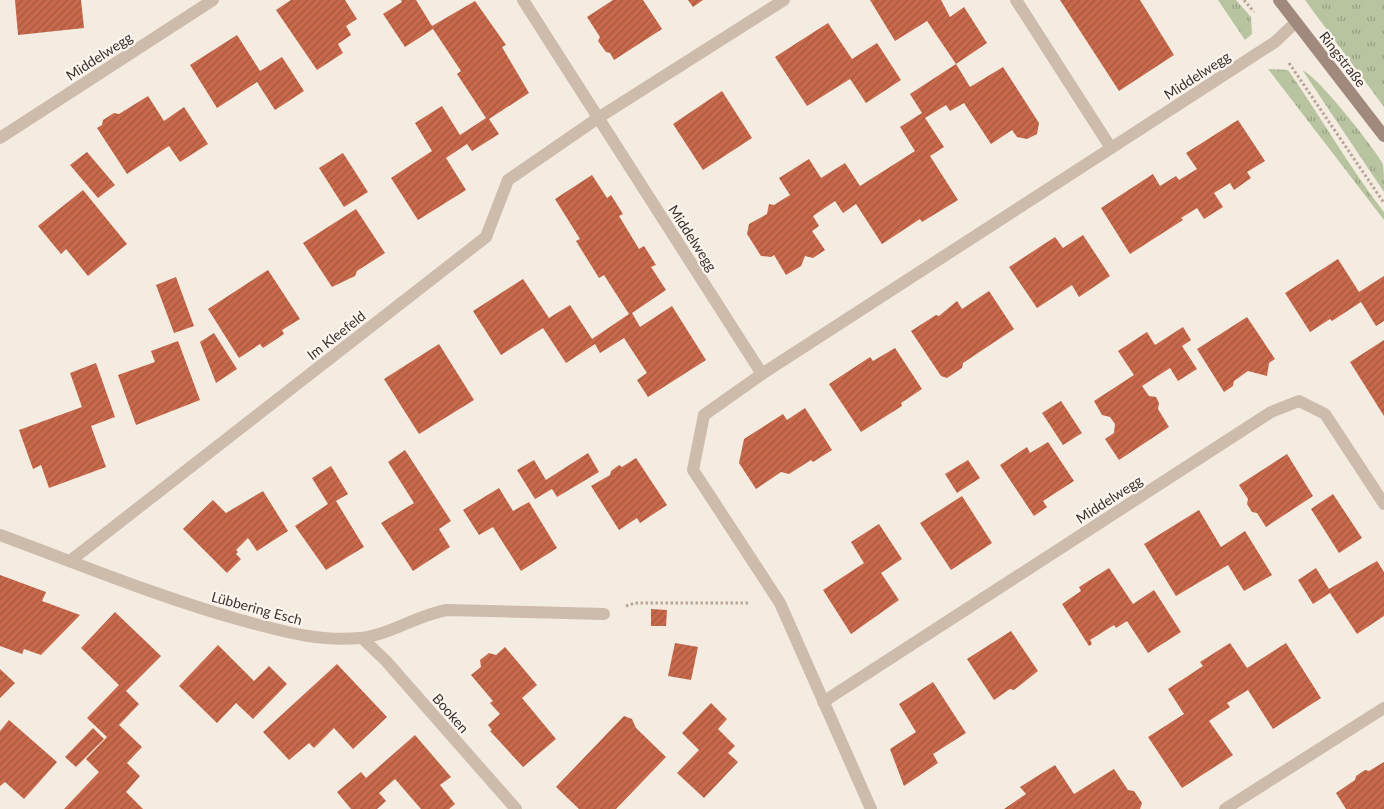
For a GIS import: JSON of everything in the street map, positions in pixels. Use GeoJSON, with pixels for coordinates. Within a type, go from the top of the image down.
{"type":"FeatureCollection","features":[{"type":"Feature","properties":{"kind":"main road","name":"Ringstraße"},"geometry":{"type":"LineString","coordinates":[[1279,0],[1384,136]]}},
{"type":"Feature","properties":{"kind":"street","name":"Middelwegg"},"geometry":{"type":"LineString","coordinates":[[0,138],[213,0]]}},
{"type":"Feature","properties":{"kind":"street","name":"Middelwegg"},"geometry":{"type":"LineString","coordinates":[[524,0],[762,374]]}},
{"type":"Feature","properties":{"kind":"street"},"geometry":{"type":"LineString","coordinates":[[598,118],[784,0]]}},
{"type":"Feature","properties":{"kind":"street"},"geometry":{"type":"LineString","coordinates":[[1016,0],[1111,148]]}},
{"type":"Feature","properties":{"kind":"street","name":"Middelwegg"},"geometry":{"type":"LineString","coordinates":[[871,809],[780,603],[693,470],[704,415],[762,374],[1275,42],[1295,23]]}},
{"type":"Feature","properties":{"kind":"street","name":"Im Kleefeld"},"geometry":{"type":"LineString","coordinates":[[70,561],[486,237],[508,180],[598,118]]}},
{"type":"Feature","properties":{"kind":"street","name":"Middelwegg"},"geometry":{"type":"LineString","coordinates":[[823,702],[1270,412],[1299,401],[1325,414],[1384,504]]}},
{"type":"Feature","properties":{"kind":"street","name":"Lübbering Esch"},"geometry":{"type":"LineString","coordinates":[[0,535],[208,611],[297,636],[362,638],[395,628],[429,613],[447,610],[604,614]]}},
{"type":"Feature","properties":{"kind":"street","name":"Booken"},"geometry":{"type":"LineString","coordinates":[[362,638],[386,661],[516,809]]}},
{"type":"Feature","properties":{"kind":"street"},"geometry":{"type":"LineString","coordinates":[[1225,809],[1384,708]]}},
{"type":"Feature","properties":{"kind":"path"},"geometry":{"type":"LineString","coordinates":[[1244,0],[1275,42],[1384,203]]}},
{"type":"Feature","properties":{"kind":"path"},"geometry":{"type":"LineString","coordinates":[[604,614],[635,603],[780,603]]}},
{"type":"Feature","properties":{"kind":"green space"},"geometry":{"type":"Polygon","coordinates":[[[1218,0],[1236,0],[1251,17],[1252,34],[1245,40],[1218,0]]]}},
{"type":"Feature","properties":{"kind":"green space"},"geometry":{"type":"Polygon","coordinates":[[[1305,0],[1384,0],[1384,107],[1305,0]]]}},
{"type":"Feature","properties":{"kind":"green space"},"geometry":{"type":"Polygon","coordinates":[[[1268,69],[1288,70],[1384,212],[1384,220],[1268,69]]]}},
{"type":"Feature","properties":{"kind":"green space"},"geometry":{"type":"Polygon","coordinates":[[[1303,71],[1332,98],[1379,157],[1383,165],[1384,192],[1303,71]]]}},
{"type":"Feature","properties":{"kind":"building"},"geometry":{"type":"Polygon","coordinates":[[[15,0],[81,0],[84,28],[18,35],[15,0]]]}},
{"type":"Feature","properties":{"kind":"building"},"geometry":{"type":"Polygon","coordinates":[[[291,0],[345,0],[357,19],[346,26],[351,35],[338,44],[343,53],[317,70],[276,10],[291,0]]]}},
{"type":"Feature","properties":{"kind":"building"},"geometry":{"type":"Polygon","coordinates":[[[401,0],[416,0],[432,26],[475,1],[506,45],[502,47],[529,93],[489,119],[499,134],[472,151],[467,144],[446,158],[466,190],[418,220],[391,178],[432,151],[415,123],[442,106],[460,135],[486,118],[457,74],[461,71],[433,29],[405,47],[383,14],[402,2],[401,0]]]}},
{"type":"Feature","properties":{"kind":"building"},"geometry":{"type":"Polygon","coordinates":[[[613,0],[643,0],[662,29],[614,60],[598,41],[600,37],[587,17],[613,0]]]}},
{"type":"Feature","properties":{"kind":"building"},"geometry":{"type":"Polygon","coordinates":[[[688,0],[703,0],[693,7],[688,0]]]}},
{"type":"Feature","properties":{"kind":"building"},"geometry":{"type":"Polygon","coordinates":[[[870,0],[941,0],[950,17],[964,7],[987,43],[956,64],[927,21],[895,41],[870,0]]]}},
{"type":"Feature","properties":{"kind":"building"},"geometry":{"type":"Polygon","coordinates":[[[1060,0],[1140,0],[1174,55],[1119,91],[1060,0]]]}},
{"type":"Feature","properties":{"kind":"building"},"geometry":{"type":"Polygon","coordinates":[[[828,23],[852,59],[877,43],[901,80],[866,103],[850,79],[807,106],[775,57],[828,23]]]}},
{"type":"Feature","properties":{"kind":"building"},"geometry":{"type":"Polygon","coordinates":[[[237,35],[260,71],[282,57],[304,91],[275,110],[257,82],[217,108],[190,65],[237,35]]]}},
{"type":"Feature","properties":{"kind":"building"},"geometry":{"type":"Polygon","coordinates":[[[956,64],[970,87],[1003,67],[1039,123],[1037,134],[1027,139],[1017,137],[1012,130],[991,144],[964,103],[950,111],[946,105],[925,118],[944,147],[930,156],[958,200],[922,222],[920,219],[882,244],[856,204],[843,213],[835,201],[813,216],[819,226],[812,231],[825,250],[813,258],[805,256],[801,266],[786,275],[774,255],[771,257],[761,256],[747,234],[749,224],[767,214],[769,204],[774,205],[790,195],[779,178],[809,159],[821,178],[845,163],[860,186],[915,151],[900,127],[922,113],[910,94],[956,64]]]}},
{"type":"Feature","properties":{"kind":"building"},"geometry":{"type":"Polygon","coordinates":[[[722,91],[752,138],[703,170],[673,124],[722,91]]]}},
{"type":"Feature","properties":{"kind":"building"},"geometry":{"type":"Polygon","coordinates":[[[148,96],[164,121],[184,107],[208,144],[180,162],[169,146],[127,174],[97,128],[102,125],[103,120],[114,113],[119,114],[148,96]]]}},
{"type":"Feature","properties":{"kind":"building"},"geometry":{"type":"Polygon","coordinates":[[[1238,120],[1265,161],[1247,172],[1251,178],[1234,190],[1230,183],[1214,193],[1223,207],[1204,219],[1197,208],[1181,218],[1183,220],[1130,254],[1101,208],[1153,174],[1160,186],[1176,176],[1179,180],[1197,169],[1186,153],[1238,120]]]}},
{"type":"Feature","properties":{"kind":"building"},"geometry":{"type":"Polygon","coordinates":[[[87,152],[115,185],[98,198],[70,165],[87,152]]]}},
{"type":"Feature","properties":{"kind":"building"},"geometry":{"type":"Polygon","coordinates":[[[343,153],[368,192],[344,207],[319,168],[343,153]]]}},
{"type":"Feature","properties":{"kind":"building"},"geometry":{"type":"Polygon","coordinates":[[[592,175],[607,198],[611,195],[623,214],[619,216],[639,249],[644,246],[656,265],[651,267],[666,290],[632,313],[640,327],[672,306],[706,360],[648,397],[637,380],[647,373],[624,338],[600,353],[595,344],[566,363],[543,328],[501,355],[473,311],[523,279],[549,318],[570,305],[592,339],[629,314],[604,275],[599,278],[576,241],[580,239],[555,199],[592,175]]]}},
{"type":"Feature","properties":{"kind":"building"},"geometry":{"type":"Polygon","coordinates":[[[83,190],[127,244],[88,276],[66,249],[61,254],[38,226],[83,190]]]}},
{"type":"Feature","properties":{"kind":"building"},"geometry":{"type":"Polygon","coordinates":[[[356,209],[385,253],[357,271],[355,276],[332,287],[303,243],[356,209]]]}},
{"type":"Feature","properties":{"kind":"building"},"geometry":{"type":"Polygon","coordinates":[[[1083,235],[1110,276],[1079,297],[1072,285],[1037,308],[1009,267],[1055,237],[1063,248],[1083,235]]]}},
{"type":"Feature","properties":{"kind":"building"},"geometry":{"type":"Polygon","coordinates":[[[1338,259],[1359,292],[1384,276],[1384,321],[1376,326],[1361,302],[1332,321],[1330,319],[1310,332],[1285,293],[1338,259]]]}},
{"type":"Feature","properties":{"kind":"building"},"geometry":{"type":"Polygon","coordinates":[[[268,270],[300,319],[282,330],[284,334],[263,348],[260,344],[239,358],[208,309],[268,270]]]}},
{"type":"Feature","properties":{"kind":"building"},"geometry":{"type":"Polygon","coordinates":[[[176,277],[194,326],[174,333],[156,285],[176,277]]]}},
{"type":"Feature","properties":{"kind":"building"},"geometry":{"type":"Polygon","coordinates":[[[989,291],[1014,329],[963,363],[962,368],[947,378],[941,376],[911,331],[936,315],[939,316],[957,301],[962,309],[989,291]]]}},
{"type":"Feature","properties":{"kind":"building"},"geometry":{"type":"Polygon","coordinates":[[[1247,317],[1275,359],[1269,363],[1267,376],[1248,371],[1234,381],[1233,386],[1224,392],[1197,349],[1247,317]]]}},
{"type":"Feature","properties":{"kind":"building"},"geometry":{"type":"Polygon","coordinates":[[[1183,327],[1191,340],[1182,346],[1197,369],[1178,381],[1170,368],[1142,386],[1149,396],[1156,397],[1159,403],[1158,409],[1169,427],[1119,460],[1105,439],[1114,433],[1115,424],[1110,417],[1102,415],[1094,401],[1134,375],[1118,351],[1147,332],[1155,345],[1183,327]]]}},
{"type":"Feature","properties":{"kind":"building"},"geometry":{"type":"Polygon","coordinates":[[[214,333],[237,369],[216,383],[200,342],[214,333]]]}},
{"type":"Feature","properties":{"kind":"building"},"geometry":{"type":"Polygon","coordinates":[[[1384,340],[1384,416],[1350,362],[1384,340]]]}},
{"type":"Feature","properties":{"kind":"building"},"geometry":{"type":"Polygon","coordinates":[[[178,341],[200,400],[136,425],[118,375],[155,362],[151,351],[178,341]]]}},
{"type":"Feature","properties":{"kind":"building"},"geometry":{"type":"Polygon","coordinates":[[[439,344],[474,400],[419,434],[384,379],[439,344]]]}},
{"type":"Feature","properties":{"kind":"building"},"geometry":{"type":"Polygon","coordinates":[[[895,348],[922,389],[901,403],[902,406],[861,432],[829,384],[870,357],[873,361],[895,348]]]}},
{"type":"Feature","properties":{"kind":"building"},"geometry":{"type":"Polygon","coordinates":[[[96,363],[115,417],[91,426],[106,467],[49,488],[41,465],[33,469],[19,430],[82,407],[70,373],[96,363]]]}},
{"type":"Feature","properties":{"kind":"building"},"geometry":{"type":"Polygon","coordinates":[[[1061,401],[1082,433],[1063,445],[1042,413],[1061,401]]]}},
{"type":"Feature","properties":{"kind":"building"},"geometry":{"type":"Polygon","coordinates":[[[805,408],[832,450],[813,462],[811,460],[789,474],[781,472],[756,489],[739,463],[744,439],[783,414],[787,420],[805,408]]]}},
{"type":"Feature","properties":{"kind":"building"},"geometry":{"type":"Polygon","coordinates":[[[1048,442],[1074,481],[1043,501],[1047,507],[1034,516],[1000,465],[1027,447],[1030,453],[1048,442]]]}},
{"type":"Feature","properties":{"kind":"building"},"geometry":{"type":"Polygon","coordinates":[[[405,450],[451,521],[439,529],[450,547],[413,571],[381,523],[414,503],[388,462],[405,450]]]}},
{"type":"Feature","properties":{"kind":"building"},"geometry":{"type":"Polygon","coordinates":[[[588,453],[599,472],[557,497],[552,489],[535,499],[517,470],[534,460],[546,480],[588,453]]]}},
{"type":"Feature","properties":{"kind":"building"},"geometry":{"type":"Polygon","coordinates":[[[1287,454],[1313,496],[1266,527],[1257,513],[1252,512],[1247,504],[1248,499],[1239,485],[1287,454]]]}},
{"type":"Feature","properties":{"kind":"building"},"geometry":{"type":"Polygon","coordinates":[[[636,458],[667,505],[640,523],[637,518],[619,530],[591,486],[610,475],[611,471],[619,465],[622,467],[636,458]]]}},
{"type":"Feature","properties":{"kind":"building"},"geometry":{"type":"Polygon","coordinates":[[[968,460],[980,478],[957,493],[945,474],[968,460]]]}},
{"type":"Feature","properties":{"kind":"building"},"geometry":{"type":"Polygon","coordinates":[[[331,466],[348,494],[336,501],[364,547],[326,570],[295,526],[328,504],[312,478],[331,466]]]}},
{"type":"Feature","properties":{"kind":"building"},"geometry":{"type":"Polygon","coordinates":[[[499,488],[513,511],[529,502],[557,548],[521,571],[493,527],[479,535],[463,510],[499,488]]]}},
{"type":"Feature","properties":{"kind":"building"},"geometry":{"type":"Polygon","coordinates":[[[263,491],[288,531],[257,551],[248,538],[236,550],[238,552],[236,554],[241,559],[227,573],[183,529],[213,500],[226,513],[263,491]]]}},
{"type":"Feature","properties":{"kind":"building"},"geometry":{"type":"Polygon","coordinates":[[[1333,494],[1362,538],[1339,553],[1311,509],[1333,494]]]}},
{"type":"Feature","properties":{"kind":"building"},"geometry":{"type":"Polygon","coordinates":[[[962,496],[992,543],[951,570],[920,523],[962,496]]]}},
{"type":"Feature","properties":{"kind":"building"},"geometry":{"type":"Polygon","coordinates":[[[1199,510],[1221,547],[1245,531],[1272,575],[1244,591],[1228,565],[1176,596],[1144,544],[1199,510]]]}},
{"type":"Feature","properties":{"kind":"building"},"geometry":{"type":"Polygon","coordinates":[[[879,524],[902,559],[881,573],[899,600],[851,634],[823,590],[864,563],[851,542],[879,524]]]}},
{"type":"Feature","properties":{"kind":"building"},"geometry":{"type":"Polygon","coordinates":[[[1377,561],[1384,572],[1384,616],[1357,634],[1330,593],[1313,604],[1298,580],[1316,568],[1329,589],[1377,561]]]}},
{"type":"Feature","properties":{"kind":"building"},"geometry":{"type":"Polygon","coordinates":[[[1109,568],[1133,604],[1154,590],[1181,632],[1148,653],[1127,621],[1116,628],[1114,625],[1090,640],[1092,644],[1089,646],[1062,604],[1081,591],[1079,587],[1109,568]]]}},
{"type":"Feature","properties":{"kind":"building"},"geometry":{"type":"Polygon","coordinates":[[[0,575],[46,592],[42,601],[80,615],[41,655],[24,649],[22,654],[0,646],[0,575]]]}},
{"type":"Feature","properties":{"kind":"building"},"geometry":{"type":"Polygon","coordinates":[[[651,609],[667,610],[666,626],[651,626],[651,609]]]}},
{"type":"Feature","properties":{"kind":"building"},"geometry":{"type":"Polygon","coordinates":[[[115,612],[161,656],[126,691],[139,704],[119,725],[142,747],[127,763],[140,776],[126,792],[143,809],[64,809],[99,772],[86,759],[107,737],[87,718],[119,685],[81,648],[115,612]]]}},
{"type":"Feature","properties":{"kind":"building"},"geometry":{"type":"Polygon","coordinates":[[[1011,631],[1038,671],[1014,690],[1010,689],[994,700],[967,659],[1011,631]]]}},
{"type":"Feature","properties":{"kind":"building"},"geometry":{"type":"Polygon","coordinates":[[[675,643],[698,647],[691,680],[668,676],[675,643]]]}},
{"type":"Feature","properties":{"kind":"building"},"geometry":{"type":"Polygon","coordinates":[[[1230,643],[1247,668],[1286,643],[1321,698],[1273,729],[1248,690],[1227,703],[1230,707],[1209,721],[1233,755],[1182,788],[1148,737],[1184,714],[1168,689],[1203,666],[1200,662],[1230,643]]]}},
{"type":"Feature","properties":{"kind":"building"},"geometry":{"type":"Polygon","coordinates":[[[218,645],[254,681],[269,666],[287,684],[253,719],[236,703],[217,723],[179,686],[218,645]]]}},
{"type":"Feature","properties":{"kind":"building"},"geometry":{"type":"Polygon","coordinates":[[[505,647],[537,685],[522,698],[556,739],[523,767],[490,731],[492,730],[488,725],[500,714],[490,703],[493,701],[471,675],[481,667],[480,660],[489,653],[496,655],[505,647]]]}},
{"type":"Feature","properties":{"kind":"building"},"geometry":{"type":"Polygon","coordinates":[[[337,664],[387,717],[353,749],[334,728],[314,748],[309,743],[289,760],[263,732],[337,664]]]}},
{"type":"Feature","properties":{"kind":"building"},"geometry":{"type":"Polygon","coordinates":[[[0,669],[15,683],[0,698],[0,669]]]}},
{"type":"Feature","properties":{"kind":"building"},"geometry":{"type":"Polygon","coordinates":[[[933,682],[966,733],[933,754],[938,763],[904,786],[890,749],[916,732],[899,704],[933,682]]]}},
{"type":"Feature","properties":{"kind":"building"},"geometry":{"type":"Polygon","coordinates":[[[711,703],[727,719],[718,729],[735,746],[728,753],[738,762],[704,798],[677,773],[699,750],[682,733],[711,703]]]}},
{"type":"Feature","properties":{"kind":"building"},"geometry":{"type":"Polygon","coordinates":[[[624,716],[632,719],[636,728],[666,757],[616,809],[579,809],[556,787],[624,716]]]}},
{"type":"Feature","properties":{"kind":"building"},"geometry":{"type":"Polygon","coordinates":[[[9,720],[57,762],[24,799],[5,782],[0,786],[0,731],[9,720]]]}},
{"type":"Feature","properties":{"kind":"building"},"geometry":{"type":"Polygon","coordinates":[[[93,728],[104,739],[76,767],[65,757],[93,728]]]}},
{"type":"Feature","properties":{"kind":"building"},"geometry":{"type":"Polygon","coordinates":[[[415,735],[451,777],[440,785],[455,804],[449,809],[421,809],[395,779],[379,793],[386,801],[377,809],[351,809],[337,792],[361,772],[366,778],[415,735]]]}},
{"type":"Feature","properties":{"kind":"building"},"geometry":{"type":"Polygon","coordinates":[[[1384,762],[1384,809],[1346,809],[1336,793],[1355,780],[1356,776],[1365,770],[1369,771],[1384,762]]]}},
{"type":"Feature","properties":{"kind":"building"},"geometry":{"type":"Polygon","coordinates":[[[1055,765],[1074,794],[1114,769],[1128,790],[1134,791],[1142,803],[1140,809],[1004,809],[1026,794],[1020,787],[1055,765]]]}}]}
